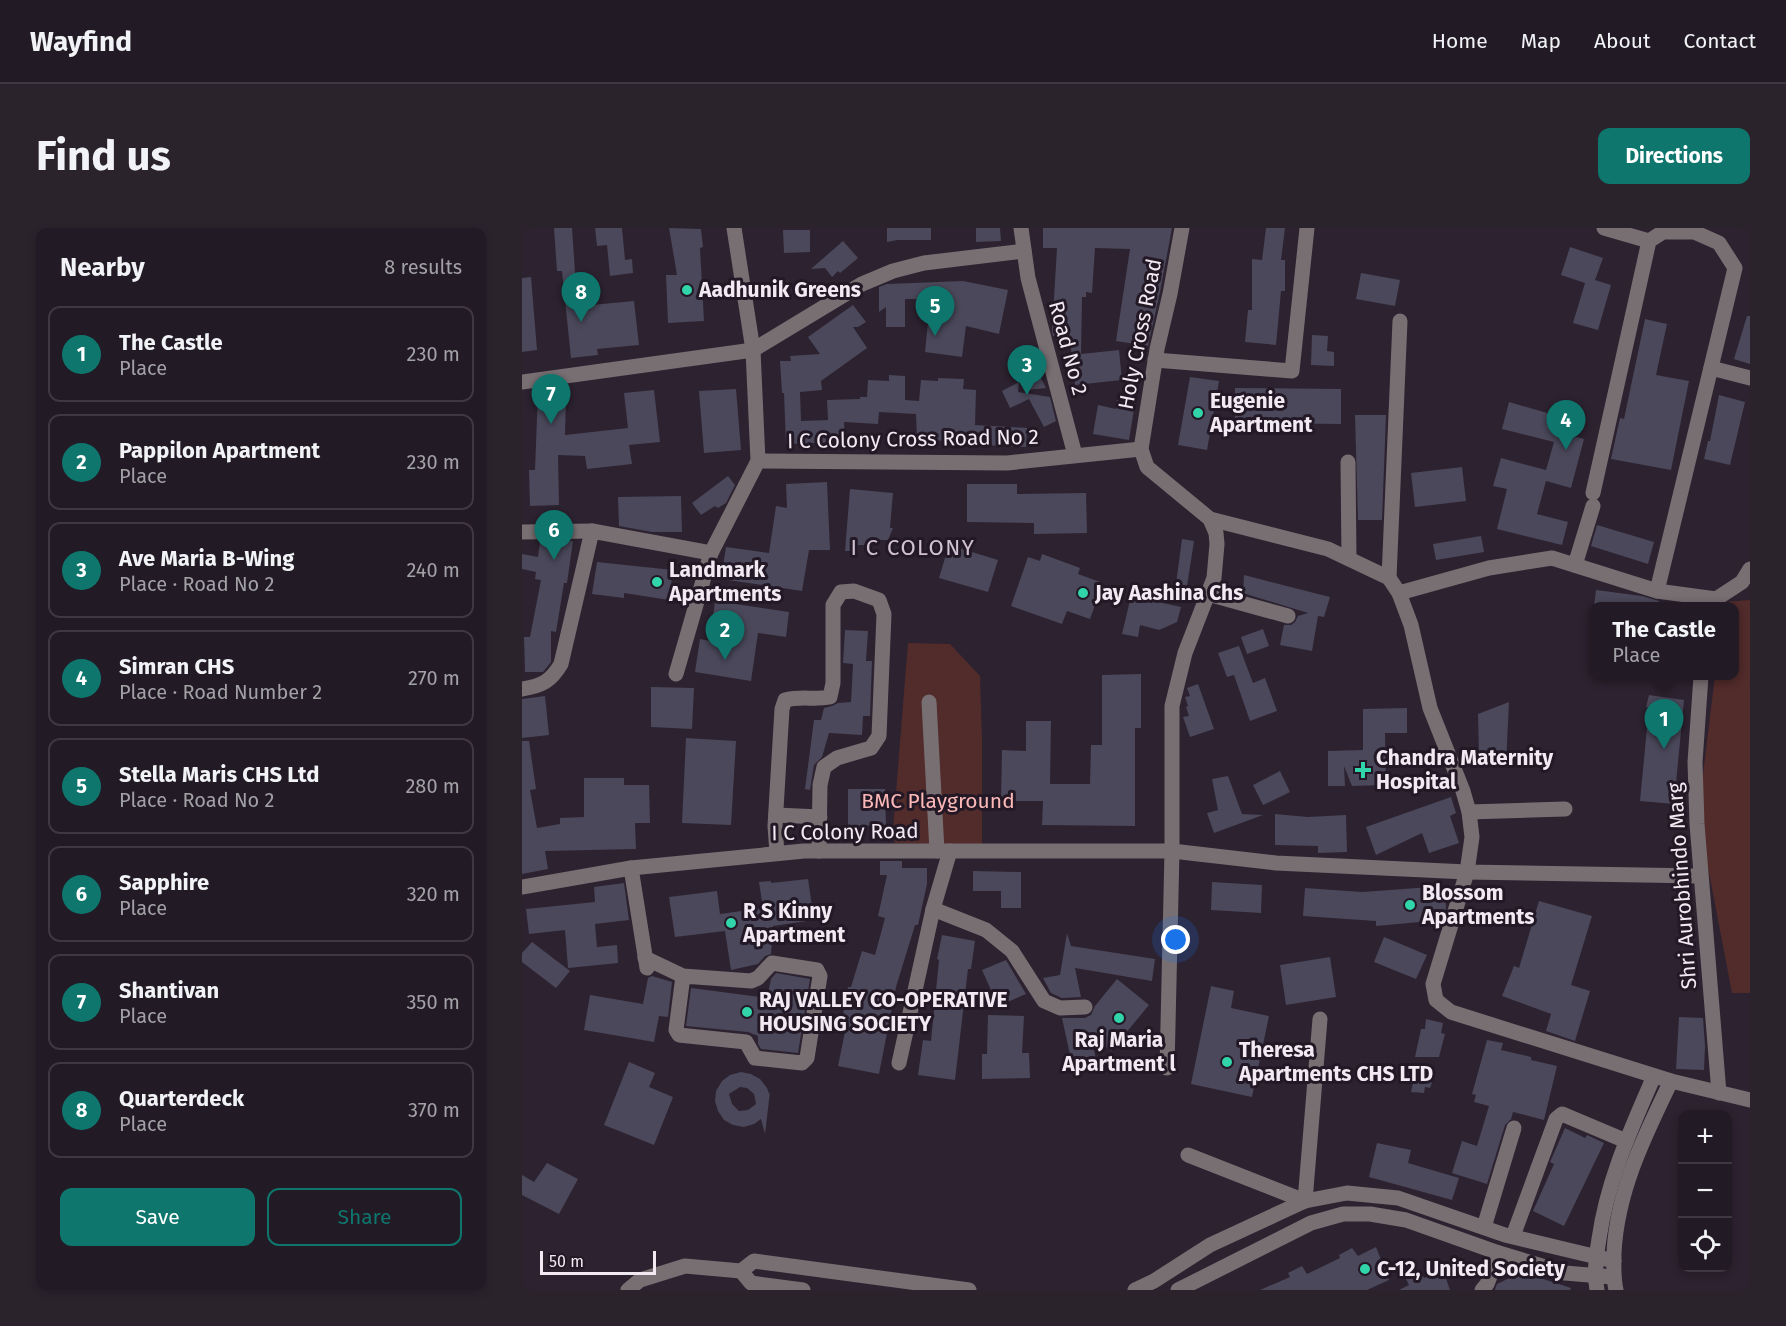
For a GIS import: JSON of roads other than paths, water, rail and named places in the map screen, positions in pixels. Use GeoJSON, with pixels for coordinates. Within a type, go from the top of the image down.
{"type":"FeatureCollection","features":[{"type":"Feature","properties":{"kind":"street"},"geometry":{"type":"LineString","coordinates":[[676,674],[711,553],[758,461],[753,350],[734,228]]}},
{"type":"Feature","properties":{"kind":"street","name":"Road No 2"},"geometry":{"type":"LineString","coordinates":[[1021,228],[1028,278],[1075,455]]}},
{"type":"Feature","properties":{"kind":"street","name":"Holy Cross Road"},"geometry":{"type":"LineString","coordinates":[[1141,449],[1155,360],[1182,228]]}},
{"type":"Feature","properties":{"kind":"street"},"geometry":{"type":"LineString","coordinates":[[1155,360],[1292,371],[1307,228]]}},
{"type":"Feature","properties":{"kind":"street"},"geometry":{"type":"LineString","coordinates":[[1604,228],[1649,241]]}},
{"type":"Feature","properties":{"kind":"street"},"geometry":{"type":"LineString","coordinates":[[1575,565],[1593,500],[1649,241],[1664,232],[1694,232],[1719,243],[1735,268],[1657,591]]}},
{"type":"Feature","properties":{"kind":"street"},"geometry":{"type":"LineString","coordinates":[[522,382],[753,350],[862,284],[893,271],[924,263],[1024,251]]}},
{"type":"Feature","properties":{"kind":"street"},"geometry":{"type":"LineString","coordinates":[[1389,578],[1400,321]]}},
{"type":"Feature","properties":{"kind":"street"},"geometry":{"type":"LineString","coordinates":[[1711,368],[1750,378]]}},
{"type":"Feature","properties":{"kind":"street"},"geometry":{"type":"LineString","coordinates":[[1141,449],[1144,462],[1152,472],[1210,519],[1328,549],[1389,578],[1400,593],[1411,625],[1430,708],[1463,791],[1469,812],[1472,837],[1467,872],[1433,984],[1436,1000],[1450,1012],[1671,1081],[1750,1100]]}},
{"type":"Feature","properties":{"kind":"street","name":"I C Colony Cross Road No 2"},"geometry":{"type":"LineString","coordinates":[[758,461],[1007,463],[1141,449]]}},
{"type":"Feature","properties":{"kind":"street"},"geometry":{"type":"LineString","coordinates":[[1348,462],[1349,559]]}},
{"type":"Feature","properties":{"kind":"street"},"geometry":{"type":"LineString","coordinates":[[1167,1068],[1172,851],[1172,706],[1185,653],[1214,578],[1217,544],[1216,533],[1210,519]]}},
{"type":"Feature","properties":{"kind":"street"},"geometry":{"type":"LineString","coordinates":[[522,532],[592,531],[711,553]]}},
{"type":"Feature","properties":{"kind":"street"},"geometry":{"type":"LineString","coordinates":[[522,688],[536,687],[553,677],[561,664],[592,531]]}},
{"type":"Feature","properties":{"kind":"street"},"geometry":{"type":"LineString","coordinates":[[1400,593],[1489,568],[1552,558],[1657,591],[1708,602]]}},
{"type":"Feature","properties":{"kind":"street"},"geometry":{"type":"LineString","coordinates":[[1714,602],[1742,582],[1750,569]]}},
{"type":"Feature","properties":{"kind":"street"},"geometry":{"type":"LineString","coordinates":[[777,853],[776,815],[782,709],[785,700],[795,697],[820,699],[830,697],[833,684],[833,604],[841,592],[854,591],[879,600],[884,614],[879,736],[871,748],[837,758],[824,767],[820,785],[819,851]]}},
{"type":"Feature","properties":{"kind":"street"},"geometry":{"type":"LineString","coordinates":[[1208,594],[1288,616]]}},
{"type":"Feature","properties":{"kind":"street","name":"Shri Aurobhindo Marg"},"geometry":{"type":"LineString","coordinates":[[1701,680],[1695,762],[1700,876],[1719,1093]]}},
{"type":"Feature","properties":{"kind":"street"},"geometry":{"type":"LineString","coordinates":[[899,1064],[933,909],[943,851],[929,702]]}},
{"type":"Feature","properties":{"kind":"street"},"geometry":{"type":"LineString","coordinates":[[1469,812],[1565,809]]}},
{"type":"Feature","properties":{"kind":"street"},"geometry":{"type":"LineString","coordinates":[[776,815],[819,817]]}},
{"type":"Feature","properties":{"kind":"street","name":"I C Colony Road"},"geometry":{"type":"LineString","coordinates":[[522,887],[631,868],[819,851],[1172,851],[1276,863],[1467,872],[1700,876]]}},
{"type":"Feature","properties":{"kind":"street"},"geometry":{"type":"LineString","coordinates":[[631,868],[646,964],[683,976],[751,981],[758,978],[772,963],[817,970],[820,976],[807,1058],[802,1063],[756,1058],[746,1042],[679,1035],[676,1030],[683,976]]}},
{"type":"Feature","properties":{"kind":"street"},"geometry":{"type":"LineString","coordinates":[[933,909],[986,930],[1012,951],[1044,1001],[1060,1008],[1085,1007]]}},
{"type":"Feature","properties":{"kind":"street"},"geometry":{"type":"LineString","coordinates":[[1305,1201],[1320,1019]]}},
{"type":"Feature","properties":{"kind":"street"},"geometry":{"type":"LineString","coordinates":[[1596,1283],[1596,1257],[1603,1209],[1626,1141],[1654,1076]]}},
{"type":"Feature","properties":{"kind":"street"},"geometry":{"type":"LineString","coordinates":[[1178,1290],[1311,1223],[1343,1214],[1370,1214],[1407,1220],[1499,1253],[1596,1283],[1614,1284],[1615,1231],[1625,1187],[1638,1150],[1671,1081]]}},
{"type":"Feature","properties":{"kind":"street"},"geometry":{"type":"LineString","coordinates":[[1513,1236],[1556,1119],[1563,1114],[1626,1141]]}},
{"type":"Feature","properties":{"kind":"street"},"geometry":{"type":"LineString","coordinates":[[1466,1241],[1479,1225],[1514,1128]]}},
{"type":"Feature","properties":{"kind":"street"},"geometry":{"type":"LineString","coordinates":[[1188,1155],[1305,1201]]}},
{"type":"Feature","properties":{"kind":"street"},"geometry":{"type":"LineString","coordinates":[[1135,1290],[1154,1281],[1210,1245],[1305,1201],[1347,1193],[1398,1198],[1513,1236],[1614,1261]]}},
{"type":"Feature","properties":{"kind":"street"},"geometry":{"type":"LineString","coordinates":[[1482,1290],[1487,1284],[1499,1253]]}},
{"type":"Feature","properties":{"kind":"street"},"geometry":{"type":"LineString","coordinates":[[741,1271],[754,1260],[969,1290]]}},
{"type":"Feature","properties":{"kind":"street"},"geometry":{"type":"LineString","coordinates":[[628,1290],[640,1280],[685,1266],[741,1271],[751,1283],[803,1290]]}},
{"type":"Feature","properties":{"kind":"place","name":"Aadhunik Greens"},"geometry":{"type":"Point","coordinates":[687,290]}},
{"type":"Feature","properties":{"kind":"place","name":"Quarterdeck"},"geometry":{"type":"Point","coordinates":[581,322]}},
{"type":"Feature","properties":{"kind":"place","name":"Stella Maris CHS Ltd"},"geometry":{"type":"Point","coordinates":[935,336]}},
{"type":"Feature","properties":{"kind":"place","name":"Ave Maria B-Wing"},"geometry":{"type":"Point","coordinates":[1027,395]}},
{"type":"Feature","properties":{"kind":"place","name":"Eugenie Apartment"},"geometry":{"type":"Point","coordinates":[1198,413]}},
{"type":"Feature","properties":{"kind":"place","name":"Shantivan"},"geometry":{"type":"Point","coordinates":[551,424]}},
{"type":"Feature","properties":{"kind":"place","name":"Simran CHS"},"geometry":{"type":"Point","coordinates":[1566,450]}},
{"type":"Feature","properties":{"kind":"place","name":"Sapphire"},"geometry":{"type":"Point","coordinates":[554,560]}},
{"type":"Feature","properties":{"kind":"place","name":"Landmark Apartments"},"geometry":{"type":"Point","coordinates":[657,582]}},
{"type":"Feature","properties":{"kind":"place","name":"Jay Aashina Chs"},"geometry":{"type":"Point","coordinates":[1083,593]}},
{"type":"Feature","properties":{"kind":"place","name":"Pappilon Apartment"},"geometry":{"type":"Point","coordinates":[725,660]}},
{"type":"Feature","properties":{"kind":"place","name":"The Castle"},"geometry":{"type":"Point","coordinates":[1664,749]}},
{"type":"Feature","properties":{"kind":"place","name":"Chandra Maternity Hospital"},"geometry":{"type":"Point","coordinates":[1363,770]}},
{"type":"Feature","properties":{"kind":"place","name":"Blossom Apartments"},"geometry":{"type":"Point","coordinates":[1410,905]}},
{"type":"Feature","properties":{"kind":"place","name":"R S Kinny Apartment"},"geometry":{"type":"Point","coordinates":[731,923]}},
{"type":"Feature","properties":{"kind":"place","name":"RAJ VALLEY CO-OPERATIVE HOUSING SOCIETY"},"geometry":{"type":"Point","coordinates":[747,1012]}},
{"type":"Feature","properties":{"kind":"place","name":"Raj Maria Apartment l"},"geometry":{"type":"Point","coordinates":[1119,1018]}},
{"type":"Feature","properties":{"kind":"place","name":"Theresa Apartments CHS LTD"},"geometry":{"type":"Point","coordinates":[1227,1062]}},
{"type":"Feature","properties":{"kind":"place","name":"C-12, United Society"},"geometry":{"type":"Point","coordinates":[1365,1269]}},
{"type":"Feature","properties":{"kind":"district","name":"I C COLONY"},"geometry":{"type":"Point","coordinates":[913,547]}},
{"type":"Feature","properties":{"kind":"park label","name":"BMC Playground"},"geometry":{"type":"Point","coordinates":[938,801]}}]}
